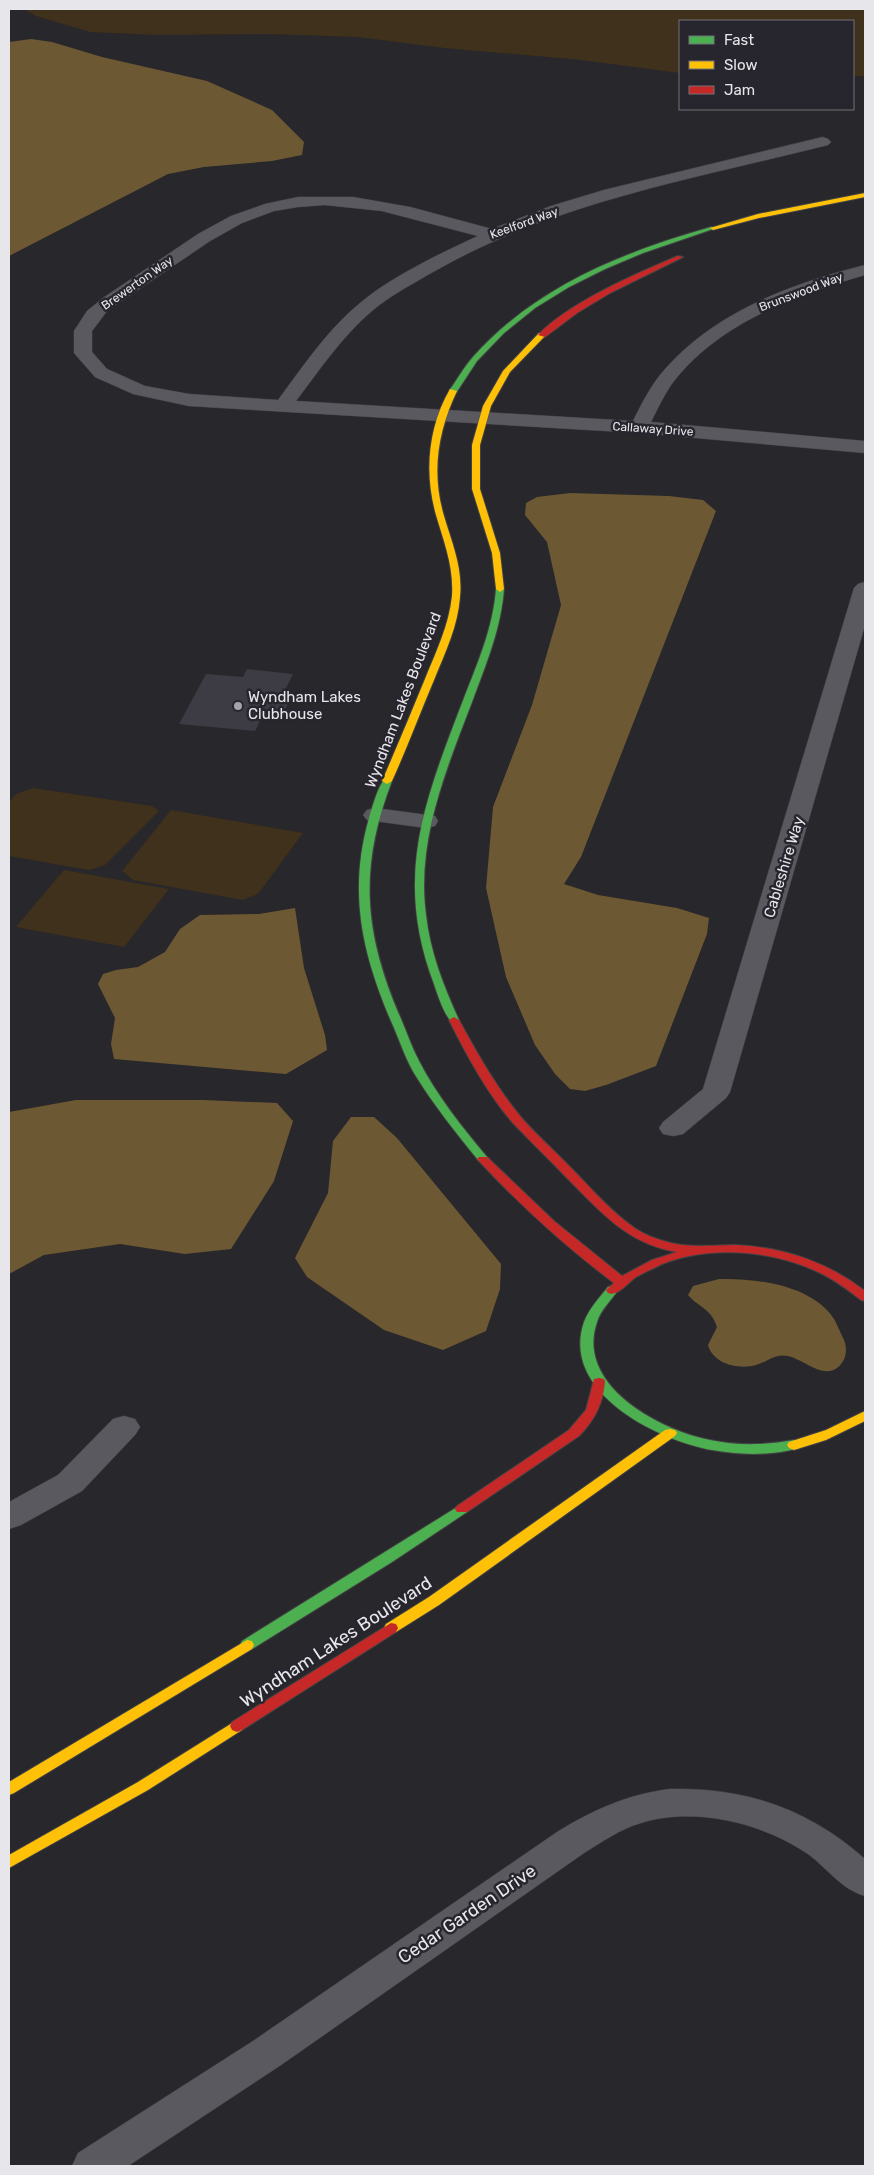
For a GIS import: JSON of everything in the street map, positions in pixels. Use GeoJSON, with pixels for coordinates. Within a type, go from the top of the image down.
{"type":"FeatureCollection","features":[{"type":"Feature","properties":{"kind":"street","name":"Keelford Way"},"geometry":{"type":"LineString","coordinates":[[284,406],[334,339],[372,303],[430,266],[490,234],[564,208],[661,180],[823,142]]}},
{"type":"Feature","properties":{"kind":"street","name":"Wyndham Lakes Boulevard"},"geometry":{"type":"LineString","coordinates":[[621,1282],[584,1255],[548,1224],[497,1174],[462,1134],[435,1096],[415,1065],[384,992],[366,923],[365,867],[375,815],[452,622],[457,586],[453,550],[435,500],[432,471],[435,439],[446,404],[462,377],[486,347],[505,328],[538,303],[581,279],[631,256],[697,233],[796,207],[865,195]]}},
{"type":"Feature","properties":{"kind":"street","name":"Brewerton Way"},"geometry":{"type":"LineString","coordinates":[[441,416],[189,400],[140,390],[101,373],[82,353],[82,332],[95,313],[188,247],[247,215],[272,207],[300,202],[342,201],[412,211],[490,234]]}},
{"type":"Feature","properties":{"kind":"street"},"geometry":{"type":"LineString","coordinates":[[692,252],[611,288],[570,312],[541,334],[516,358],[501,378],[482,418],[476,437],[473,470],[477,495],[499,563],[501,582],[497,624],[431,802],[426,821],[419,872],[421,922],[438,986],[469,1050],[489,1082],[515,1117],[550,1155],[632,1232],[669,1248],[696,1251],[743,1250],[786,1256],[827,1270],[865,1296]]}},
{"type":"Feature","properties":{"kind":"street","name":"Brunswood Way"},"geometry":{"type":"LineString","coordinates":[[639,427],[668,376],[704,341],[763,304],[833,278],[865,270]]}},
{"type":"Feature","properties":{"kind":"street","name":"Callaway Drive"},"geometry":{"type":"LineString","coordinates":[[441,416],[639,427],[865,447]]}},
{"type":"Feature","properties":{"kind":"street","name":"Cableshire Way"},"geometry":{"type":"LineString","coordinates":[[673,1128],[716,1092],[865,588]]}},
{"type":"Feature","properties":{"kind":"street"},"geometry":{"type":"LineString","coordinates":[[375,815],[426,821]]}},
{"type":"Feature","properties":{"kind":"street"},"geometry":{"type":"LineString","coordinates":[[9,1789],[201,1674],[387,1559],[566,1439],[590,1417],[596,1407],[599,1396],[599,1382],[587,1346],[592,1315],[612,1289],[621,1282],[656,1263],[696,1251]]}},
{"type":"Feature","properties":{"kind":"street"},"geometry":{"type":"LineString","coordinates":[[599,1382],[632,1412],[670,1434],[728,1448],[752,1450],[808,1443],[846,1428],[865,1415]]}},
{"type":"Feature","properties":{"kind":"street"},"geometry":{"type":"LineString","coordinates":[[9,1517],[70,1483],[124,1427]]}},
{"type":"Feature","properties":{"kind":"street","name":"Wyndham Lakes Boulevard"},"geometry":{"type":"LineString","coordinates":[[9,1862],[142,1786],[434,1601],[670,1434]]}},
{"type":"Feature","properties":{"kind":"street","name":"Cedar Garden Drive"},"geometry":{"type":"LineString","coordinates":[[93,2166],[324,2014],[444,1928],[570,1844],[624,1813],[669,1803],[735,1808],[765,1816],[794,1827],[820,1842],[865,1881]]}},
{"type":"Feature","properties":{"kind":"shaded area"},"geometry":{"type":"Polygon","coordinates":[[[24,9],[865,9],[865,76],[854,76],[854,20],[679,20],[679,73],[581,60],[444,48],[358,37],[268,34],[156,35],[90,32],[36,16],[24,9]]]}},
{"type":"Feature","properties":{"kind":"shaded area"},"geometry":{"type":"Polygon","coordinates":[[[31,39],[52,42],[102,57],[207,81],[272,110],[304,142],[302,155],[272,161],[204,167],[168,174],[9,256],[9,42],[31,39]]]}},
{"type":"Feature","properties":{"kind":"shaded area"},"geometry":{"type":"Polygon","coordinates":[[[570,493],[669,496],[703,500],[716,511],[581,857],[564,884],[598,895],[677,908],[709,918],[707,934],[656,1066],[585,1091],[570,1089],[555,1074],[535,1045],[506,977],[486,888],[493,807],[532,705],[561,605],[547,542],[525,515],[526,503],[537,497],[570,493]]]}},
{"type":"Feature","properties":{"kind":"shaded area"},"geometry":{"type":"Polygon","coordinates":[[[33,788],[152,806],[159,811],[105,865],[89,870],[9,856],[9,802],[16,794],[33,788]]]}},
{"type":"Feature","properties":{"kind":"shaded area"},"geometry":{"type":"Polygon","coordinates":[[[171,810],[303,833],[258,894],[243,900],[133,880],[122,871],[171,810]]]}},
{"type":"Feature","properties":{"kind":"shaded area"},"geometry":{"type":"Polygon","coordinates":[[[64,870],[169,889],[124,947],[16,927],[64,870]]]}},
{"type":"Feature","properties":{"kind":"shaded area"},"geometry":{"type":"Polygon","coordinates":[[[295,908],[304,968],[325,1035],[327,1050],[286,1074],[114,1059],[111,1044],[115,1018],[98,984],[103,974],[138,967],[165,952],[180,929],[200,915],[259,914],[295,908]]]}},
{"type":"Feature","properties":{"kind":"shaded area"},"geometry":{"type":"Polygon","coordinates":[[[76,1100],[203,1100],[277,1103],[293,1121],[274,1181],[231,1249],[185,1254],[120,1244],[44,1255],[9,1274],[9,1112],[76,1100]]]}},
{"type":"Feature","properties":{"kind":"shaded area"},"geometry":{"type":"Polygon","coordinates":[[[351,1117],[374,1117],[397,1138],[501,1264],[500,1289],[486,1331],[443,1350],[384,1330],[307,1277],[295,1258],[328,1193],[333,1141],[351,1117]]]}},
{"type":"Feature","properties":{"kind":"shaded area"},"geometry":{"type":"Polygon","coordinates":[[[719,1279],[766,1282],[798,1291],[812,1298],[824,1307],[837,1324],[846,1348],[842,1362],[837,1368],[825,1371],[783,1355],[760,1364],[742,1367],[728,1364],[715,1357],[708,1345],[717,1327],[708,1312],[688,1295],[693,1286],[719,1279]]]}},
{"type":"Feature","properties":{"kind":"building","name":"Wyndham Lakes Clubhouse"},"geometry":{"type":"Polygon","coordinates":[[[247,669],[293,674],[283,694],[293,694],[280,719],[262,717],[255,731],[179,724],[206,674],[243,677],[247,669]]]}},
{"type":"Feature","properties":{"kind":"traffic: fast"},"geometry":{"type":"LineString","coordinates":[[453,391],[475,359],[502,332],[533,307],[603,267],[640,252],[713,228]]}},
{"type":"Feature","properties":{"kind":"traffic: fast"},"geometry":{"type":"LineString","coordinates":[[454,1020],[436,977],[423,932],[419,901],[421,849],[426,823],[441,772],[493,631],[497,617],[500,589]]}},
{"type":"Feature","properties":{"kind":"traffic: fast"},"geometry":{"type":"LineString","coordinates":[[387,781],[373,821],[366,863],[364,906],[370,948],[384,990],[413,1061],[428,1087],[483,1159]]}},
{"type":"Feature","properties":{"kind":"traffic: fast"},"geometry":{"type":"LineString","coordinates":[[612,1290],[593,1317],[589,1328],[588,1349],[596,1377],[621,1404],[650,1422],[697,1442],[731,1448],[752,1449],[794,1445]]}},
{"type":"Feature","properties":{"kind":"traffic: fast"},"geometry":{"type":"LineString","coordinates":[[247,1645],[387,1559],[462,1509]]}},
{"type":"Feature","properties":{"kind":"traffic: slow"},"geometry":{"type":"LineString","coordinates":[[713,228],[758,216],[865,195]]}},
{"type":"Feature","properties":{"kind":"traffic: slow"},"geometry":{"type":"LineString","coordinates":[[500,589],[496,553],[476,489],[476,445],[487,406],[507,371],[542,335]]}},
{"type":"Feature","properties":{"kind":"traffic: slow"},"geometry":{"type":"LineString","coordinates":[[387,781],[441,651],[455,607],[456,570],[437,505],[433,476],[434,447],[437,432],[453,391]]}},
{"type":"Feature","properties":{"kind":"traffic: slow"},"geometry":{"type":"LineString","coordinates":[[794,1445],[831,1433],[865,1415]]}},
{"type":"Feature","properties":{"kind":"traffic: slow"},"geometry":{"type":"LineString","coordinates":[[391,1628],[434,1601],[670,1433]]}},
{"type":"Feature","properties":{"kind":"traffic: slow"},"geometry":{"type":"LineString","coordinates":[[9,1789],[247,1645]]}},
{"type":"Feature","properties":{"kind":"traffic: slow"},"geometry":{"type":"LineString","coordinates":[[9,1862],[143,1786],[237,1726]]}},
{"type":"Feature","properties":{"kind":"traffic: jam"},"geometry":{"type":"LineString","coordinates":[[542,335],[574,311],[608,291],[680,257]]}},
{"type":"Feature","properties":{"kind":"traffic: jam"},"geometry":{"type":"LineString","coordinates":[[454,1020],[478,1065],[516,1119],[610,1214],[632,1232],[647,1240],[671,1247],[697,1251]]}},
{"type":"Feature","properties":{"kind":"traffic: jam"},"geometry":{"type":"LineString","coordinates":[[483,1159],[549,1224],[621,1282]]}},
{"type":"Feature","properties":{"kind":"traffic: jam"},"geometry":{"type":"LineString","coordinates":[[612,1290],[633,1274],[656,1262],[682,1254],[708,1250],[736,1249],[789,1257],[813,1265],[827,1271],[865,1297]]}},
{"type":"Feature","properties":{"kind":"traffic: jam"},"geometry":{"type":"LineString","coordinates":[[462,1509],[574,1433],[585,1422],[595,1404],[599,1382]]}},
{"type":"Feature","properties":{"kind":"traffic: jam"},"geometry":{"type":"LineString","coordinates":[[237,1726],[391,1628]]}},
{"type":"Feature","properties":{"kind":"place","name":"Wyndham Lakes Clubhouse"},"geometry":{"type":"Point","coordinates":[238,706]}}]}
